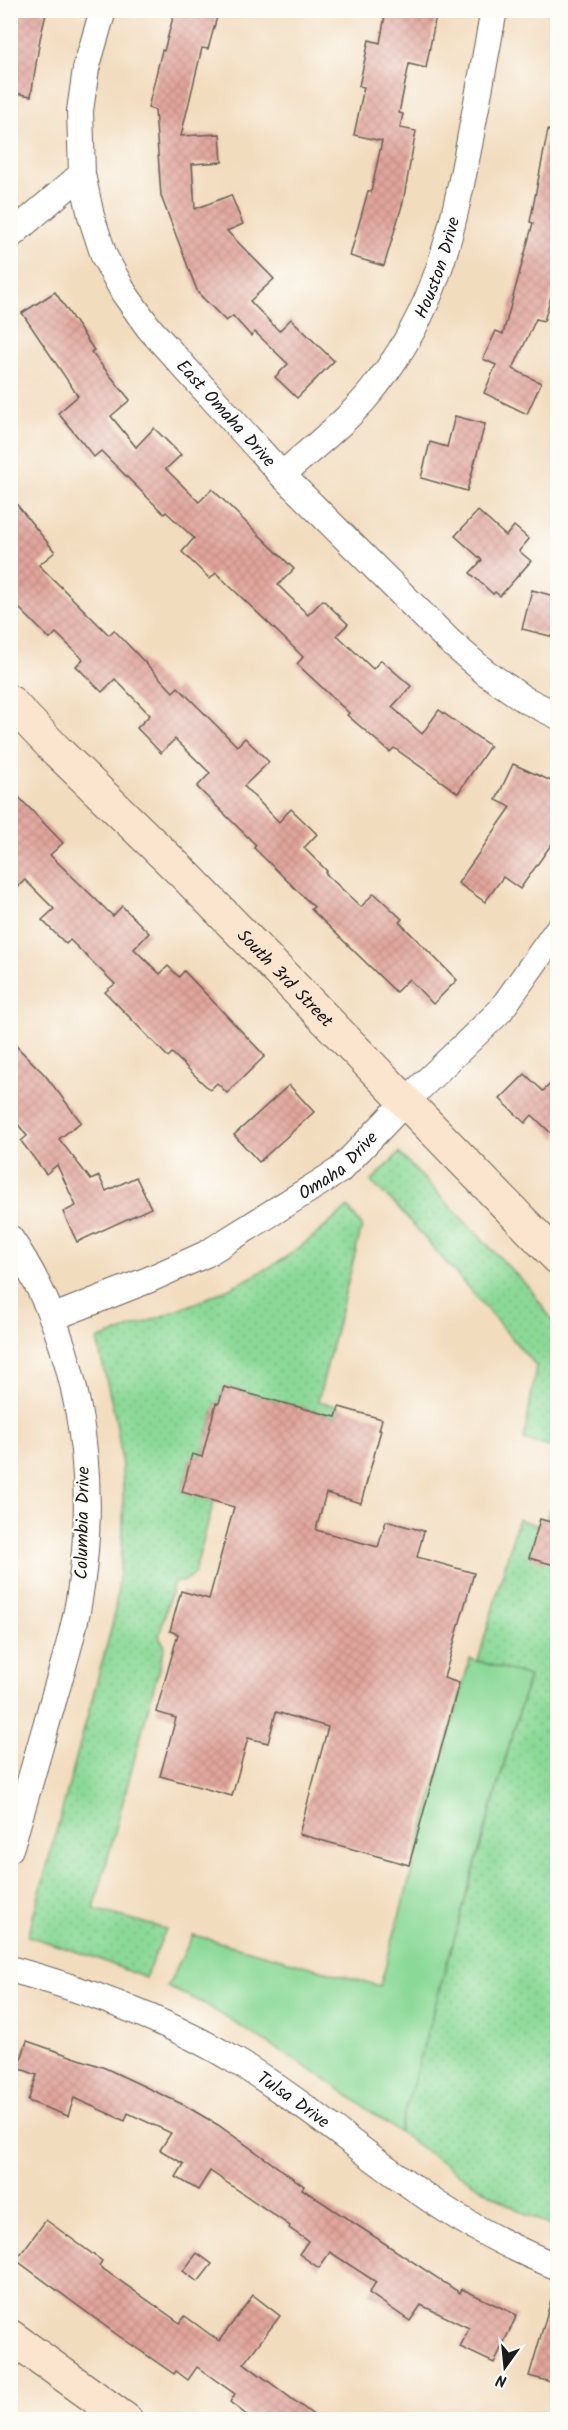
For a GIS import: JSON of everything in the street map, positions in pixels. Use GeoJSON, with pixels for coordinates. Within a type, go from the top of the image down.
{"type":"FeatureCollection","features":[{"type":"Feature","properties":{"kind":"street","name":"East Omaha Drive"},"geometry":{"type":"LineString","coordinates":[[103,10],[86,69],[80,111],[82,174],[91,216],[101,246],[124,293],[149,328],[282,475],[449,641],[485,672],[524,699],[558,716]]}},
{"type":"Feature","properties":{"kind":"street","name":"Houston Drive"},"geometry":{"type":"LineString","coordinates":[[282,475],[361,404],[372,391],[405,344],[428,301],[445,256],[457,209],[494,10]]}},
{"type":"Feature","properties":{"kind":"street"},"geometry":{"type":"LineString","coordinates":[[10,236],[82,174]]}},
{"type":"Feature","properties":{"kind":"street","name":"South 3rd Street"},"geometry":{"type":"LineString","coordinates":[[10,702],[187,877],[558,1258]]}},
{"type":"Feature","properties":{"kind":"street","name":"Omaha Drive"},"geometry":{"type":"LineString","coordinates":[[54,1317],[148,1280],[216,1248],[340,1170],[405,1102],[500,1011],[558,929]]}},
{"type":"Feature","properties":{"kind":"street","name":"Columbia Drive"},"geometry":{"type":"LineString","coordinates":[[10,1238],[54,1317],[75,1398],[86,1489],[85,1546],[81,1586],[71,1638],[10,1849]]}},
{"type":"Feature","properties":{"kind":"street","name":"Tulsa Drive"},"geometry":{"type":"LineString","coordinates":[[10,1969],[61,1982],[103,1997],[209,2046],[272,2085],[436,2203],[500,2241],[558,2267]]}},
{"type":"Feature","properties":{"kind":"street"},"geometry":{"type":"LineString","coordinates":[[10,2336],[126,2420]]}},
{"type":"Feature","properties":{"kind":"green space"},"geometry":{"type":"Polygon","coordinates":[[[399,1153],[531,1290],[557,1327],[557,1449],[524,1440],[536,1366],[396,1205],[371,1182],[399,1153]]]}},
{"type":"Feature","properties":{"kind":"green space"},"geometry":{"type":"Polygon","coordinates":[[[348,1207],[362,1226],[318,1401],[339,1407],[336,1417],[224,1387],[219,1403],[216,1403],[202,1457],[192,1455],[182,1492],[214,1501],[194,1574],[183,1582],[174,1581],[159,1637],[165,1646],[94,1909],[166,1929],[145,1978],[96,1958],[28,1936],[113,1622],[120,1572],[123,1496],[120,1446],[97,1340],[192,1304],[261,1272],[300,1247],[348,1207]]]}},
{"type":"Feature","properties":{"kind":"green space"},"geometry":{"type":"Polygon","coordinates":[[[549,1509],[558,1512],[557,2229],[495,2197],[399,2132],[529,1677],[478,1661],[518,1519],[538,1526],[540,1519],[546,1520],[549,1509]]]}},
{"type":"Feature","properties":{"kind":"green space"},"geometry":{"type":"Polygon","coordinates":[[[470,1659],[529,1676],[399,2132],[327,2080],[201,2002],[167,1987],[193,1935],[380,1986],[470,1659]]]}},
{"type":"Feature","properties":{"kind":"building"},"geometry":{"type":"Polygon","coordinates":[[[10,10],[47,10],[31,96],[10,92],[10,10]]]}},
{"type":"Feature","properties":{"kind":"building"},"geometry":{"type":"Polygon","coordinates":[[[175,10],[219,10],[208,49],[202,48],[181,136],[220,134],[222,162],[192,164],[195,209],[231,195],[243,224],[227,231],[274,279],[250,301],[279,331],[291,319],[334,361],[297,398],[275,377],[288,364],[255,332],[251,336],[233,316],[226,321],[198,293],[161,196],[155,110],[148,108],[162,50],[164,51],[175,10]]]}},
{"type":"Feature","properties":{"kind":"building"},"geometry":{"type":"Polygon","coordinates":[[[386,10],[437,10],[426,68],[409,64],[399,113],[403,114],[400,128],[416,131],[403,202],[384,266],[350,256],[368,191],[371,192],[382,141],[354,135],[364,87],[359,86],[369,40],[380,43],[386,10]]]}},
{"type":"Feature","properties":{"kind":"building"},"geometry":{"type":"Polygon","coordinates":[[[548,130],[558,131],[558,272],[544,321],[536,319],[513,369],[541,383],[527,414],[484,393],[496,365],[483,359],[496,331],[503,334],[533,223],[530,222],[548,130]]]}},
{"type":"Feature","properties":{"kind":"building"},"geometry":{"type":"Polygon","coordinates":[[[55,292],[94,350],[91,352],[130,400],[111,416],[136,447],[154,428],[181,455],[166,469],[199,502],[212,489],[294,569],[278,585],[308,615],[323,600],[348,624],[337,635],[373,669],[381,660],[411,686],[392,707],[422,734],[439,710],[490,746],[458,793],[394,748],[390,752],[347,715],[349,713],[297,664],[303,657],[285,639],[216,573],[210,579],[182,552],[194,538],[166,512],[164,514],[101,451],[94,457],[58,413],[78,396],[22,313],[55,292]]]}},
{"type":"Feature","properties":{"kind":"building"},"geometry":{"type":"Polygon","coordinates":[[[455,416],[485,424],[467,491],[421,478],[430,442],[447,447],[455,416]]]}},
{"type":"Feature","properties":{"kind":"building"},"geometry":{"type":"Polygon","coordinates":[[[10,496],[55,552],[39,565],[109,635],[114,630],[173,692],[178,687],[237,746],[245,738],[269,762],[244,786],[279,822],[291,809],[317,834],[304,848],[327,871],[325,873],[361,907],[374,893],[402,919],[399,922],[457,980],[433,1004],[409,979],[396,992],[311,909],[314,907],[197,787],[210,773],[175,739],[161,753],[137,728],[150,715],[115,679],[102,692],[76,666],[83,659],[56,633],[50,639],[10,599],[10,496]]]}},
{"type":"Feature","properties":{"kind":"building"},"geometry":{"type":"Polygon","coordinates":[[[478,511],[506,536],[514,526],[529,539],[519,551],[531,561],[500,596],[495,592],[493,594],[470,573],[482,560],[455,536],[478,511]]]}},
{"type":"Feature","properties":{"kind":"building"},"geometry":{"type":"Polygon","coordinates":[[[532,590],[558,597],[558,638],[522,629],[532,590]]]}},
{"type":"Feature","properties":{"kind":"building"},"geometry":{"type":"Polygon","coordinates":[[[513,764],[558,784],[558,835],[520,889],[503,877],[485,902],[458,883],[511,807],[496,800],[513,764]]]}},
{"type":"Feature","properties":{"kind":"building"},"geometry":{"type":"Polygon","coordinates":[[[10,788],[63,843],[50,855],[113,916],[122,906],[149,933],[134,949],[160,974],[168,966],[179,977],[184,971],[265,1056],[227,1093],[217,1083],[210,1090],[172,1053],[168,1057],[105,992],[115,984],[70,940],[66,944],[42,920],[54,909],[25,880],[10,894],[10,788]]]}},
{"type":"Feature","properties":{"kind":"building"},"geometry":{"type":"Polygon","coordinates":[[[10,1040],[45,1075],[81,1122],[59,1139],[91,1180],[99,1176],[106,1191],[136,1177],[151,1208],[77,1242],[63,1212],[76,1206],[57,1165],[46,1174],[21,1141],[27,1136],[10,1114],[10,1040]]]}},
{"type":"Feature","properties":{"kind":"building"},"geometry":{"type":"Polygon","coordinates":[[[525,1074],[543,1091],[558,1077],[558,1140],[532,1115],[525,1123],[500,1099],[525,1074]]]}},
{"type":"Feature","properties":{"kind":"building"},"geometry":{"type":"Polygon","coordinates":[[[289,1085],[314,1112],[259,1162],[234,1135],[289,1085]]]}},
{"type":"Feature","properties":{"kind":"building"},"geometry":{"type":"Polygon","coordinates":[[[224,1387],[336,1417],[339,1407],[382,1419],[361,1503],[326,1493],[316,1530],[378,1547],[386,1521],[424,1531],[417,1557],[474,1573],[444,1678],[459,1683],[409,1865],[299,1834],[328,1727],[276,1712],[268,1743],[248,1738],[232,1796],[160,1776],[176,1718],[156,1712],[178,1634],[170,1631],[181,1591],[209,1599],[234,1507],[182,1492],[192,1454],[202,1457],[216,1403],[219,1403],[224,1387]]]}},
{"type":"Feature","properties":{"kind":"building"},"geometry":{"type":"Polygon","coordinates":[[[540,1519],[558,1524],[558,1566],[529,1558],[540,1519]]]}},
{"type":"Feature","properties":{"kind":"building"},"geometry":{"type":"Polygon","coordinates":[[[27,2041],[105,2068],[184,2105],[218,2125],[304,2186],[302,2189],[460,2293],[462,2289],[517,2315],[494,2363],[460,2347],[469,2328],[421,2305],[410,2321],[369,2293],[376,2282],[330,2252],[319,2268],[299,2254],[308,2241],[210,2171],[198,2190],[176,2177],[184,2164],[160,2150],[171,2133],[128,2113],[125,2121],[74,2098],[68,2116],[28,2101],[37,2075],[18,2068],[27,2041]]]}},
{"type":"Feature","properties":{"kind":"building"},"geometry":{"type":"Polygon","coordinates":[[[46,2220],[102,2261],[99,2266],[180,2323],[185,2316],[219,2341],[253,2295],[280,2316],[244,2363],[320,2420],[253,2420],[230,2402],[235,2394],[197,2367],[188,2380],[176,2371],[174,2374],[116,2334],[16,2260],[46,2220]]]}},
{"type":"Feature","properties":{"kind":"building"},"geometry":{"type":"Polygon","coordinates":[[[197,2253],[212,2264],[198,2282],[183,2271],[197,2253]]]}},
{"type":"Feature","properties":{"kind":"building"},"geometry":{"type":"Polygon","coordinates":[[[552,2297],[558,2297],[558,2384],[529,2376],[552,2297]]]}}]}
